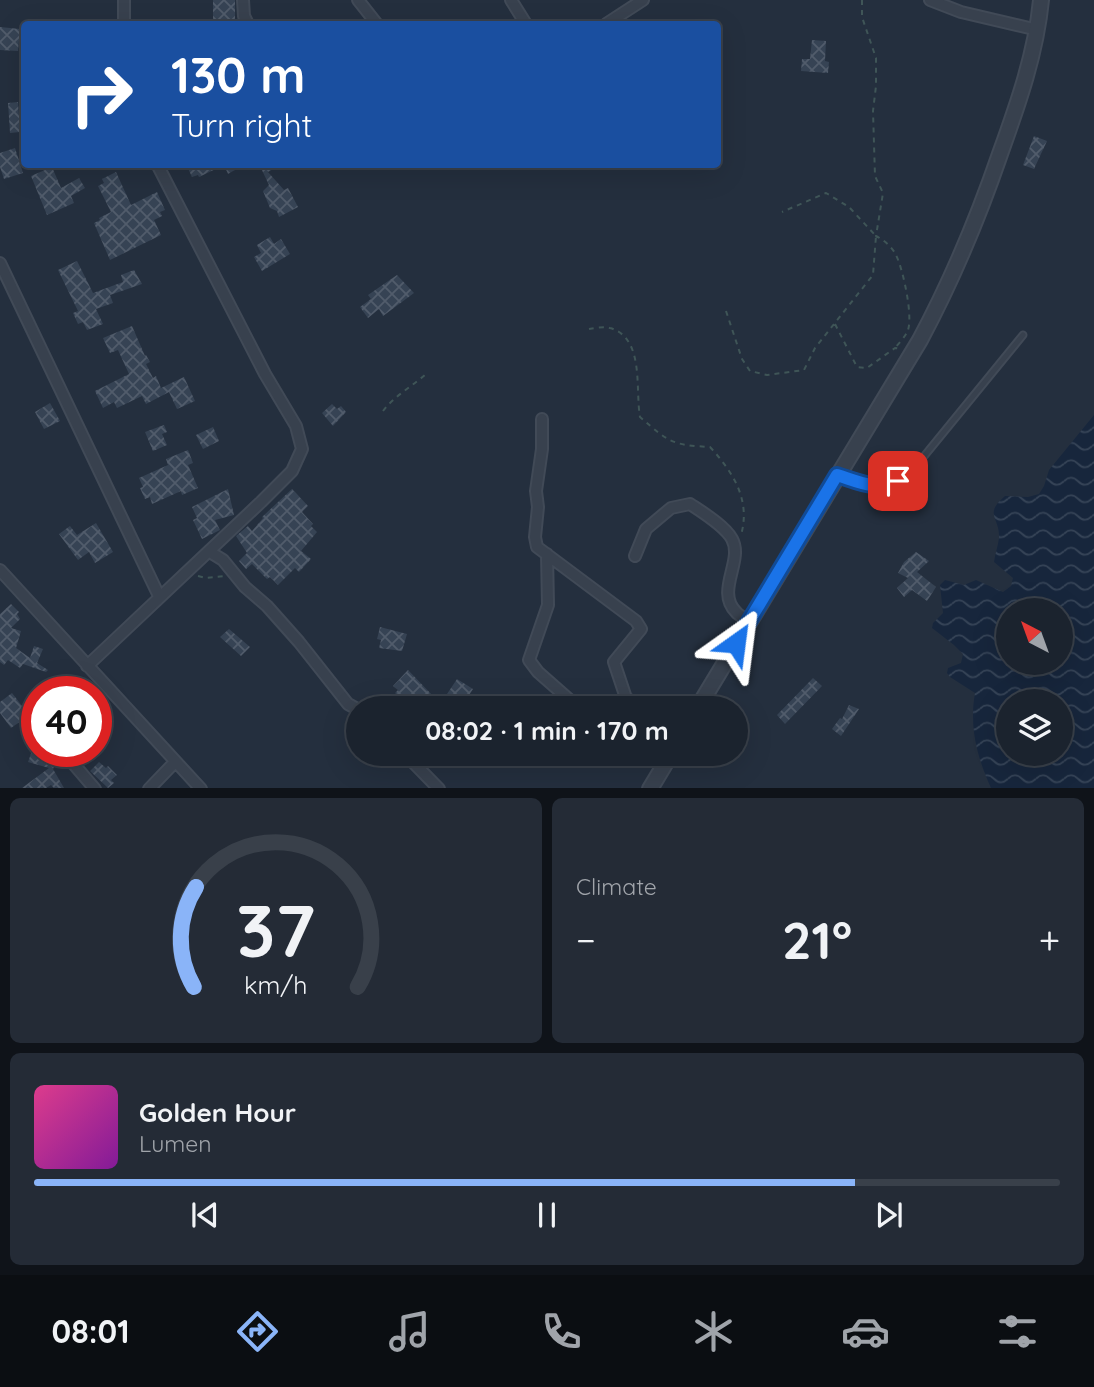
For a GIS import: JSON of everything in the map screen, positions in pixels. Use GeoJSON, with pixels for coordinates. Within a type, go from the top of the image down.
{"type":"FeatureCollection","features":[{"type":"Feature","properties":{"kind":"street"},"geometry":{"type":"LineString","coordinates":[[124,0],[124,21]]}},
{"type":"Feature","properties":{"kind":"street"},"geometry":{"type":"LineString","coordinates":[[243,0],[246,21]]}},
{"type":"Feature","properties":{"kind":"street"},"geometry":{"type":"LineString","coordinates":[[358,0],[375,21]]}},
{"type":"Feature","properties":{"kind":"street"},"geometry":{"type":"LineString","coordinates":[[511,0],[524,21]]}},
{"type":"Feature","properties":{"kind":"street"},"geometry":{"type":"LineString","coordinates":[[611,21],[643,0]]}},
{"type":"Feature","properties":{"kind":"street"},"geometry":{"type":"LineString","coordinates":[[930,0],[961,12],[1038,30]]}},
{"type":"Feature","properties":{"kind":"street"},"geometry":{"type":"LineString","coordinates":[[705,696],[913,350],[950,283],[1021,97],[1038,30],[1041,0]]}},
{"type":"Feature","properties":{"kind":"street"},"geometry":{"type":"LineString","coordinates":[[87,666],[159,596],[210,552],[292,471],[302,449],[300,437],[234,317],[159,168]]}},
{"type":"Feature","properties":{"kind":"street"},"geometry":{"type":"LineString","coordinates":[[0,263],[159,596]]}},
{"type":"Feature","properties":{"kind":"street"},"geometry":{"type":"LineString","coordinates":[[542,419],[534,537],[537,547],[636,621],[641,629],[614,662],[625,696]]}},
{"type":"Feature","properties":{"kind":"street"},"geometry":{"type":"LineString","coordinates":[[635,556],[646,529],[671,508],[690,504],[732,537],[736,553],[730,572],[728,594],[734,611],[750,621]]}},
{"type":"Feature","properties":{"kind":"street"},"geometry":{"type":"LineString","coordinates":[[210,552],[223,560],[245,587],[267,606],[346,701]]}},
{"type":"Feature","properties":{"kind":"street"},"geometry":{"type":"LineString","coordinates":[[547,554],[548,605],[528,660],[565,696]]}},
{"type":"Feature","properties":{"kind":"street"},"geometry":{"type":"LineString","coordinates":[[0,570],[200,788]]}},
{"type":"Feature","properties":{"kind":"street"},"geometry":{"type":"LineString","coordinates":[[150,788],[175,762]]}},
{"type":"Feature","properties":{"kind":"street"},"geometry":{"type":"LineString","coordinates":[[417,766],[438,788]]}},
{"type":"Feature","properties":{"kind":"street"},"geometry":{"type":"LineString","coordinates":[[651,788],[664,766]]}},
{"type":"Feature","properties":{"kind":"street"},"geometry":{"type":"LineString","coordinates":[[76,767],[94,788]]}},
{"type":"Feature","properties":{"kind":"lane"},"geometry":{"type":"LineString","coordinates":[[837,475],[871,486],[885,487],[912,471],[1023,335]]}},
{"type":"Feature","properties":{"kind":"path"},"geometry":{"type":"LineString","coordinates":[[726,310],[742,359],[750,371],[767,375],[804,370],[815,348],[873,275],[883,193],[875,176],[873,111],[876,58],[862,17],[862,0]]}},
{"type":"Feature","properties":{"kind":"path"},"geometry":{"type":"LineString","coordinates":[[782,212],[826,193],[849,207],[895,254],[905,281],[909,329],[895,348],[867,369],[858,367],[835,322]]}},
{"type":"Feature","properties":{"kind":"path"},"geometry":{"type":"LineString","coordinates":[[589,329],[608,327],[623,334],[629,343],[638,370],[637,396],[640,417],[667,441],[710,447],[729,467],[742,496],[744,526],[736,553]]}},
{"type":"Feature","properties":{"kind":"path"},"geometry":{"type":"LineString","coordinates":[[895,348],[913,350]]}},
{"type":"Feature","properties":{"kind":"path"},"geometry":{"type":"LineString","coordinates":[[383,411],[427,373]]}},
{"type":"Feature","properties":{"kind":"path"},"geometry":{"type":"LineString","coordinates":[[183,576],[206,578],[235,575]]}},
{"type":"Feature","properties":{"kind":"water"},"geometry":{"type":"Polygon","coordinates":[[[1094,415],[1094,788],[991,788],[976,742],[973,718],[975,693],[947,673],[948,668],[961,663],[963,654],[932,628],[933,623],[943,613],[940,585],[945,580],[964,585],[976,580],[1003,592],[1011,586],[1013,578],[994,562],[999,538],[995,508],[1005,496],[1028,497],[1039,494],[1049,470],[1094,415]]]}},
{"type":"Feature","properties":{"kind":"building"},"geometry":{"type":"Polygon","coordinates":[[[213,0],[235,0],[235,21],[213,21],[213,0]]]}},
{"type":"Feature","properties":{"kind":"building"},"geometry":{"type":"Polygon","coordinates":[[[0,27],[20,29],[18,51],[0,50],[0,27]]]}},
{"type":"Feature","properties":{"kind":"building"},"geometry":{"type":"Polygon","coordinates":[[[812,40],[826,41],[825,61],[829,62],[828,73],[801,71],[802,59],[810,59],[812,40]]]}},
{"type":"Feature","properties":{"kind":"building"},"geometry":{"type":"Polygon","coordinates":[[[18,102],[20,132],[10,133],[8,103],[18,102]]]}},
{"type":"Feature","properties":{"kind":"building"},"geometry":{"type":"Polygon","coordinates":[[[1034,136],[1047,141],[1034,169],[1023,165],[1034,136]]]}},
{"type":"Feature","properties":{"kind":"building"},"geometry":{"type":"Polygon","coordinates":[[[15,148],[23,173],[4,179],[0,167],[0,153],[15,148]]]}},
{"type":"Feature","properties":{"kind":"building"},"geometry":{"type":"Polygon","coordinates":[[[52,168],[61,188],[79,178],[85,188],[71,196],[74,203],[47,215],[31,176],[52,168]]]}},
{"type":"Feature","properties":{"kind":"building"},"geometry":{"type":"Polygon","coordinates":[[[188,168],[218,168],[199,177],[192,177],[188,168]]]}},
{"type":"Feature","properties":{"kind":"building"},"geometry":{"type":"Polygon","coordinates":[[[225,168],[238,168],[228,174],[225,168]]]}},
{"type":"Feature","properties":{"kind":"building"},"geometry":{"type":"Polygon","coordinates":[[[261,168],[275,168],[268,172],[284,190],[288,188],[298,207],[279,217],[277,211],[270,208],[263,191],[269,185],[261,168]]]}},
{"type":"Feature","properties":{"kind":"building"},"geometry":{"type":"Polygon","coordinates":[[[116,172],[131,205],[157,192],[165,210],[160,212],[162,216],[154,220],[161,235],[110,260],[94,223],[111,212],[98,186],[104,183],[102,179],[116,172]]]}},
{"type":"Feature","properties":{"kind":"building"},"geometry":{"type":"Polygon","coordinates":[[[270,237],[274,244],[281,239],[290,254],[262,271],[254,257],[261,253],[257,245],[270,237]]]}},
{"type":"Feature","properties":{"kind":"building"},"geometry":{"type":"Polygon","coordinates":[[[77,261],[93,293],[123,282],[121,275],[134,270],[142,284],[110,295],[113,303],[96,309],[103,324],[87,330],[83,322],[78,324],[73,313],[78,311],[58,270],[77,261]]]}},
{"type":"Feature","properties":{"kind":"building"},"geometry":{"type":"Polygon","coordinates":[[[397,275],[414,293],[383,316],[379,309],[368,318],[360,307],[371,299],[368,295],[397,275]]]}},
{"type":"Feature","properties":{"kind":"building"},"geometry":{"type":"Polygon","coordinates":[[[132,326],[150,362],[146,364],[153,378],[156,376],[161,388],[184,377],[195,401],[177,409],[169,392],[146,404],[142,396],[117,408],[114,402],[103,408],[95,391],[129,374],[118,350],[110,353],[103,338],[132,326]]]}},
{"type":"Feature","properties":{"kind":"building"},"geometry":{"type":"Polygon","coordinates":[[[50,403],[60,421],[44,429],[35,412],[50,403]]]}},
{"type":"Feature","properties":{"kind":"building"},"geometry":{"type":"Polygon","coordinates":[[[332,404],[337,409],[341,406],[346,412],[333,426],[322,413],[332,404]]]}},
{"type":"Feature","properties":{"kind":"building"},"geometry":{"type":"Polygon","coordinates":[[[164,425],[167,432],[162,434],[167,445],[153,451],[145,432],[164,425]]]}},
{"type":"Feature","properties":{"kind":"building"},"geometry":{"type":"Polygon","coordinates":[[[213,427],[219,441],[203,449],[196,435],[213,427]]]}},
{"type":"Feature","properties":{"kind":"building"},"geometry":{"type":"Polygon","coordinates":[[[188,450],[193,463],[188,465],[198,488],[182,495],[181,491],[152,504],[150,497],[145,499],[139,478],[168,465],[166,459],[188,450]]]}},
{"type":"Feature","properties":{"kind":"building"},"geometry":{"type":"Polygon","coordinates":[[[228,489],[234,515],[215,520],[220,530],[202,539],[193,520],[197,518],[192,507],[228,489]]]}},
{"type":"Feature","properties":{"kind":"building"},"geometry":{"type":"Polygon","coordinates":[[[292,489],[308,506],[302,512],[317,532],[301,551],[311,559],[299,572],[295,568],[278,585],[270,577],[267,579],[252,564],[246,569],[239,561],[247,553],[236,536],[248,526],[252,531],[262,517],[292,489]]]}},
{"type":"Feature","properties":{"kind":"building"},"geometry":{"type":"Polygon","coordinates":[[[96,523],[113,552],[95,563],[89,552],[78,560],[59,534],[70,526],[77,535],[96,523]]]}},
{"type":"Feature","properties":{"kind":"building"},"geometry":{"type":"Polygon","coordinates":[[[916,552],[929,561],[917,572],[936,587],[927,601],[912,590],[904,597],[897,588],[908,578],[898,573],[904,562],[916,552]]]}},
{"type":"Feature","properties":{"kind":"building"},"geometry":{"type":"Polygon","coordinates":[[[11,604],[19,612],[17,614],[20,619],[11,628],[21,631],[16,648],[30,658],[34,646],[43,649],[37,663],[48,670],[46,672],[23,664],[20,668],[8,660],[4,665],[0,662],[0,614],[11,604]]]}},
{"type":"Feature","properties":{"kind":"building"},"geometry":{"type":"Polygon","coordinates":[[[380,627],[407,634],[402,651],[379,648],[381,640],[377,639],[380,627]]]}},
{"type":"Feature","properties":{"kind":"building"},"geometry":{"type":"Polygon","coordinates":[[[229,629],[250,647],[241,656],[220,637],[229,629]]]}},
{"type":"Feature","properties":{"kind":"building"},"geometry":{"type":"Polygon","coordinates":[[[408,670],[433,696],[398,696],[395,693],[398,690],[393,686],[408,670]]]}},
{"type":"Feature","properties":{"kind":"building"},"geometry":{"type":"Polygon","coordinates":[[[813,678],[822,686],[785,724],[777,715],[813,678]]]}},
{"type":"Feature","properties":{"kind":"building"},"geometry":{"type":"Polygon","coordinates":[[[457,679],[473,689],[468,696],[446,696],[457,679]]]}},
{"type":"Feature","properties":{"kind":"building"},"geometry":{"type":"Polygon","coordinates":[[[12,693],[21,705],[21,721],[11,728],[0,713],[0,702],[12,693]]]}},
{"type":"Feature","properties":{"kind":"building"},"geometry":{"type":"Polygon","coordinates":[[[849,705],[859,709],[841,736],[832,729],[840,718],[842,719],[849,705]]]}},
{"type":"Feature","properties":{"kind":"building"},"geometry":{"type":"Polygon","coordinates":[[[46,767],[54,767],[64,788],[54,788],[51,785],[46,788],[22,788],[49,768],[46,767]]]}},
{"type":"Feature","properties":{"kind":"building"},"geometry":{"type":"Polygon","coordinates":[[[94,767],[109,767],[117,775],[108,788],[90,771],[94,767]]]}},
{"type":"Feature","properties":{"kind":"route"},"geometry":{"type":"LineString","coordinates":[[736,643],[837,475],[871,486],[885,487],[898,481]]}}]}
